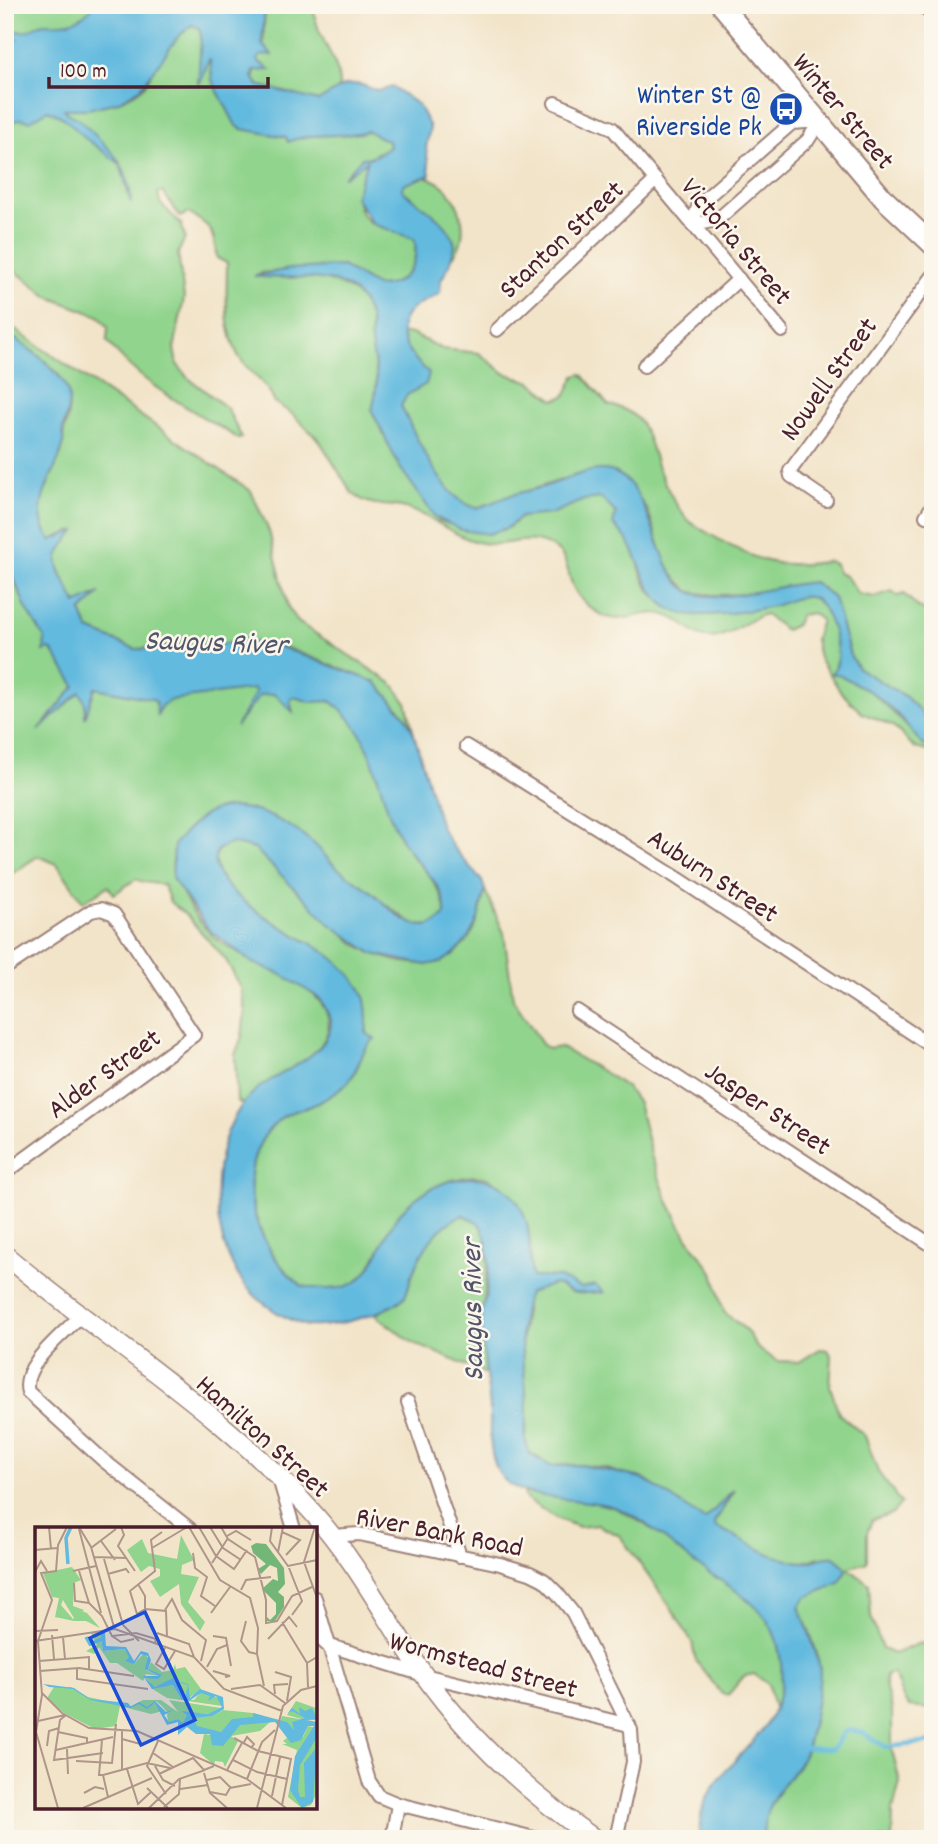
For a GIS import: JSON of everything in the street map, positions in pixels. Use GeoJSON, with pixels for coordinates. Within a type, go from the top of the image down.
{"type":"FeatureCollection","features":[{"type":"Feature","properties":{"kind":"main road","name":"Winter Street"},"geometry":{"type":"LineString","coordinates":[[721,5],[883,198],[933,245]]}},
{"type":"Feature","properties":{"kind":"main road","name":"Hamilton Street"},"geometry":{"type":"LineString","coordinates":[[5,1255],[79,1317],[201,1409],[279,1478],[333,1536],[424,1675],[495,1760],[534,1796],[595,1839]]}},
{"type":"Feature","properties":{"kind":"street"},"geometry":{"type":"LineString","coordinates":[[921,5],[933,15]]}},
{"type":"Feature","properties":{"kind":"street","name":"Victoria Street"},"geometry":{"type":"LineString","coordinates":[[555,103],[612,128],[782,331]]}},
{"type":"Feature","properties":{"kind":"street"},"geometry":{"type":"LineString","coordinates":[[820,121],[808,140],[717,220],[692,225],[699,204],[792,123],[820,121]]}},
{"type":"Feature","properties":{"kind":"street","name":"Stanton Street"},"geometry":{"type":"LineString","coordinates":[[497,330],[656,180]]}},
{"type":"Feature","properties":{"kind":"street","name":"Nowell Street"},"geometry":{"type":"LineString","coordinates":[[825,500],[791,476],[790,471],[933,276]]}},
{"type":"Feature","properties":{"kind":"street"},"geometry":{"type":"LineString","coordinates":[[644,366],[739,279]]}},
{"type":"Feature","properties":{"kind":"street","name":"Auburn Street"},"geometry":{"type":"LineString","coordinates":[[466,746],[679,879],[933,1047]]}},
{"type":"Feature","properties":{"kind":"street","name":"Alder Street"},"geometry":{"type":"LineString","coordinates":[[5,968],[91,911],[101,909],[114,914],[194,1035],[5,1173]]}},
{"type":"Feature","properties":{"kind":"street","name":"Jasper Street"},"geometry":{"type":"LineString","coordinates":[[577,1011],[933,1246]]}},
{"type":"Feature","properties":{"kind":"street"},"geometry":{"type":"LineString","coordinates":[[79,1317],[33,1367],[26,1385],[28,1392],[119,1473],[187,1527]]}},
{"type":"Feature","properties":{"kind":"street"},"geometry":{"type":"LineString","coordinates":[[408,1402],[460,1556]]}},
{"type":"Feature","properties":{"kind":"street"},"geometry":{"type":"LineString","coordinates":[[279,1478],[293,1527]]}},
{"type":"Feature","properties":{"kind":"street","name":"River Bank Road"},"geometry":{"type":"LineString","coordinates":[[333,1536],[359,1534],[510,1567],[544,1580],[573,1613],[629,1726],[633,1762],[616,1839]]}},
{"type":"Feature","properties":{"kind":"street"},"geometry":{"type":"LineString","coordinates":[[317,1606],[369,1782],[379,1796],[398,1804],[538,1839]]}},
{"type":"Feature","properties":{"kind":"street"},"geometry":{"type":"LineString","coordinates":[[317,1636],[327,1645]]}},
{"type":"Feature","properties":{"kind":"street","name":"Wormstead Street"},"geometry":{"type":"LineString","coordinates":[[327,1645],[424,1675],[629,1726]]}},
{"type":"Feature","properties":{"kind":"street"},"geometry":{"type":"LineString","coordinates":[[392,1839],[398,1804]]}},
{"type":"Feature","properties":{"kind":"green space"},"geometry":{"type":"Polygon","coordinates":[[[5,5],[115,5],[5,54],[5,5]]]}},
{"type":"Feature","properties":{"kind":"green space"},"geometry":{"type":"Polygon","coordinates":[[[265,5],[313,5],[319,29],[336,68],[339,89],[319,101],[264,88],[254,81],[256,69],[269,70],[257,60],[263,49],[265,5]]]}},
{"type":"Feature","properties":{"kind":"green space"},"geometry":{"type":"Polygon","coordinates":[[[195,17],[259,131],[284,135],[288,141],[348,124],[402,138],[360,162],[347,173],[367,161],[357,192],[360,209],[365,218],[380,227],[407,234],[414,239],[415,257],[407,273],[394,283],[376,286],[342,266],[261,273],[261,277],[293,276],[327,280],[355,293],[365,305],[370,321],[376,376],[372,411],[399,466],[439,521],[488,534],[507,528],[521,517],[559,500],[621,495],[644,581],[664,603],[682,611],[724,613],[810,596],[824,610],[833,629],[837,650],[835,669],[838,674],[874,694],[933,752],[915,748],[893,726],[862,713],[841,692],[819,658],[815,639],[821,620],[813,613],[800,615],[796,625],[785,630],[765,614],[724,635],[710,638],[698,635],[663,614],[651,613],[619,619],[608,617],[596,612],[582,600],[575,591],[563,558],[549,545],[530,540],[495,544],[477,542],[424,515],[401,507],[370,503],[352,493],[319,440],[291,413],[274,402],[268,389],[238,355],[228,321],[227,263],[217,258],[213,235],[208,226],[188,213],[180,217],[163,192],[158,193],[160,203],[181,224],[185,238],[178,253],[184,298],[174,349],[177,364],[187,377],[227,408],[242,438],[239,439],[186,407],[135,371],[107,341],[108,327],[99,316],[49,297],[5,263],[5,110],[95,107],[128,97],[145,85],[161,51],[195,17]]]}},
{"type":"Feature","properties":{"kind":"green space"},"geometry":{"type":"Polygon","coordinates":[[[421,176],[444,187],[458,208],[462,234],[460,246],[453,257],[453,246],[445,226],[402,190],[403,185],[421,176]]]}},
{"type":"Feature","properties":{"kind":"green space"},"geometry":{"type":"Polygon","coordinates":[[[5,323],[251,491],[269,531],[288,607],[298,622],[393,684],[406,702],[414,734],[406,717],[376,682],[278,645],[135,649],[89,630],[81,612],[84,609],[70,595],[57,563],[59,547],[74,531],[51,540],[41,518],[43,497],[62,451],[69,401],[67,390],[54,369],[5,332],[5,323]]]}},
{"type":"Feature","properties":{"kind":"green space"},"geometry":{"type":"Polygon","coordinates":[[[402,334],[412,334],[442,349],[479,353],[504,373],[531,382],[554,400],[565,396],[575,376],[582,374],[608,405],[628,411],[640,422],[670,494],[694,525],[738,550],[765,560],[794,564],[829,561],[835,564],[838,573],[846,576],[858,594],[874,597],[892,591],[898,596],[904,594],[919,608],[933,614],[933,724],[906,697],[858,668],[850,655],[834,598],[814,582],[752,594],[715,595],[690,592],[667,569],[648,511],[631,487],[617,475],[603,470],[576,475],[476,508],[454,499],[403,436],[396,387],[406,348],[402,334]]]}},
{"type":"Feature","properties":{"kind":"green space"},"geometry":{"type":"Polygon","coordinates":[[[5,554],[19,593],[53,652],[260,683],[336,703],[359,721],[411,855],[430,876],[441,895],[446,912],[440,920],[427,925],[412,923],[267,821],[172,863],[179,886],[191,909],[216,939],[300,984],[316,997],[326,1012],[329,1028],[314,1053],[243,1104],[237,1101],[235,1055],[242,1036],[245,1012],[241,988],[226,960],[187,916],[170,902],[164,886],[136,879],[114,894],[108,886],[83,902],[57,864],[38,856],[13,873],[5,864],[5,554]]]}},
{"type":"Feature","properties":{"kind":"green space"},"geometry":{"type":"Polygon","coordinates":[[[237,842],[255,849],[355,944],[370,952],[402,962],[435,962],[462,946],[476,926],[485,890],[504,933],[513,999],[548,1049],[560,1047],[610,1076],[627,1088],[638,1103],[652,1158],[667,1199],[686,1236],[713,1272],[724,1312],[747,1331],[758,1349],[777,1361],[799,1362],[820,1349],[828,1350],[832,1357],[830,1386],[839,1414],[865,1436],[878,1472],[901,1503],[893,1513],[872,1520],[867,1533],[867,1562],[848,1568],[869,1584],[871,1617],[882,1649],[894,1654],[920,1643],[933,1648],[933,1709],[909,1707],[893,1674],[886,1675],[885,1687],[892,1710],[892,1751],[900,1782],[893,1810],[892,1839],[763,1839],[767,1813],[776,1795],[802,1759],[812,1726],[817,1697],[818,1657],[799,1608],[806,1597],[840,1582],[818,1557],[793,1562],[779,1559],[716,1527],[714,1524],[734,1490],[705,1520],[648,1484],[605,1468],[581,1465],[550,1466],[528,1451],[521,1354],[529,1279],[529,1234],[523,1213],[511,1195],[492,1180],[477,1176],[450,1181],[429,1190],[410,1204],[395,1221],[366,1272],[354,1283],[335,1289],[302,1286],[285,1270],[271,1250],[253,1205],[251,1181],[254,1158],[264,1137],[281,1118],[311,1106],[348,1082],[370,1041],[362,996],[349,976],[309,943],[253,909],[218,873],[215,860],[217,852],[222,847],[237,842]]]}},
{"type":"Feature","properties":{"kind":"green space"},"geometry":{"type":"Polygon","coordinates":[[[463,1215],[478,1222],[485,1235],[488,1265],[482,1315],[486,1374],[413,1343],[375,1315],[405,1297],[417,1262],[429,1242],[446,1222],[463,1215]]]}},
{"type":"Feature","properties":{"kind":"green space"},"geometry":{"type":"Polygon","coordinates":[[[524,1493],[569,1497],[613,1507],[667,1539],[760,1602],[768,1609],[778,1632],[783,1660],[782,1687],[775,1711],[768,1684],[754,1674],[744,1676],[728,1695],[722,1694],[696,1661],[692,1642],[674,1612],[620,1536],[598,1525],[579,1527],[558,1519],[526,1499],[524,1493]]]}},
{"type":"Feature","properties":{"kind":"water"},"geometry":{"type":"Polygon","coordinates":[[[94,5],[265,5],[262,44],[272,55],[260,56],[257,60],[270,70],[254,71],[253,77],[258,85],[318,101],[345,85],[359,84],[378,91],[393,87],[418,105],[430,127],[426,148],[430,175],[403,185],[402,190],[441,221],[455,246],[450,264],[441,280],[440,293],[411,310],[405,318],[402,336],[405,344],[429,373],[426,384],[407,395],[401,406],[441,480],[464,503],[476,508],[590,471],[603,470],[620,475],[633,488],[644,506],[669,568],[679,583],[693,593],[706,596],[736,595],[814,582],[834,598],[850,655],[858,668],[906,697],[933,724],[933,750],[922,744],[898,715],[874,694],[838,674],[831,674],[837,664],[836,646],[826,614],[815,599],[800,597],[773,606],[721,614],[693,615],[672,610],[652,592],[630,544],[613,525],[616,513],[601,498],[584,500],[551,514],[521,517],[507,528],[488,534],[461,530],[435,517],[399,466],[372,411],[376,376],[371,323],[363,302],[352,290],[323,279],[254,276],[289,269],[342,266],[376,286],[394,283],[408,273],[415,257],[414,239],[373,224],[355,197],[367,161],[343,178],[362,158],[372,157],[389,148],[388,141],[368,131],[308,137],[288,142],[286,137],[241,129],[235,124],[212,80],[210,58],[198,86],[201,36],[199,28],[192,25],[178,37],[140,89],[117,102],[88,109],[64,109],[81,121],[116,157],[122,166],[126,176],[131,203],[120,164],[85,138],[64,118],[48,110],[30,121],[21,119],[5,124],[5,43],[19,39],[5,36],[5,27],[21,32],[42,23],[72,21],[83,16],[94,5]]]}},
{"type":"Feature","properties":{"kind":"water"},"geometry":{"type":"Polygon","coordinates":[[[5,332],[45,362],[67,388],[69,400],[63,429],[63,447],[44,495],[41,518],[51,540],[77,530],[61,550],[58,566],[76,604],[100,593],[81,612],[89,630],[135,649],[177,649],[244,641],[278,646],[376,682],[406,717],[414,734],[441,827],[452,846],[482,881],[485,890],[478,919],[468,939],[454,954],[441,962],[426,965],[373,954],[330,924],[255,849],[231,843],[217,850],[215,865],[222,880],[236,895],[275,923],[325,952],[350,975],[364,995],[367,1012],[366,1033],[375,1039],[365,1049],[352,1076],[343,1087],[319,1102],[284,1116],[264,1137],[254,1158],[251,1181],[259,1228],[270,1250],[302,1286],[336,1289],[354,1283],[362,1276],[375,1259],[395,1220],[416,1198],[433,1187],[452,1180],[489,1180],[505,1189],[518,1203],[527,1224],[532,1277],[558,1277],[581,1288],[595,1285],[605,1293],[575,1293],[554,1284],[529,1293],[524,1308],[521,1338],[527,1398],[526,1438],[530,1454],[550,1466],[580,1465],[642,1478],[705,1520],[734,1489],[714,1523],[716,1527],[779,1557],[802,1562],[834,1557],[847,1568],[840,1583],[806,1597],[799,1607],[819,1664],[817,1696],[805,1752],[770,1804],[763,1839],[700,1839],[702,1813],[711,1791],[771,1716],[780,1692],[781,1664],[773,1632],[763,1615],[747,1599],[636,1518],[614,1507],[533,1494],[518,1489],[506,1482],[498,1471],[491,1444],[483,1336],[482,1311],[489,1263],[485,1237],[478,1222],[463,1215],[438,1232],[420,1257],[405,1295],[397,1303],[341,1323],[313,1326],[295,1321],[258,1299],[238,1275],[221,1231],[217,1205],[221,1153],[229,1128],[241,1107],[257,1089],[314,1053],[329,1033],[331,1020],[321,1000],[313,994],[280,974],[253,963],[209,930],[172,878],[174,844],[198,820],[215,810],[227,807],[254,810],[303,835],[335,866],[369,890],[396,914],[415,925],[432,925],[445,915],[443,897],[397,832],[370,753],[361,735],[348,717],[331,701],[311,702],[294,697],[290,700],[293,712],[275,694],[260,695],[236,727],[256,692],[254,689],[171,700],[161,706],[157,717],[156,702],[152,699],[95,688],[85,718],[85,703],[80,692],[38,731],[75,686],[53,652],[50,649],[44,651],[45,639],[26,608],[5,556],[5,405],[8,398],[5,391],[5,332]]]}},
{"type":"Feature","properties":{"kind":"waterway"},"geometry":{"type":"LineString","coordinates":[[802,1748],[833,1749],[844,1732],[850,1730],[863,1733],[886,1747],[933,1742]]}},
{"type":"Feature","properties":{"kind":"place","name":"Winter St @ Riverside Pk"},"geometry":{"type":"Point","coordinates":[786,109]}},
{"type":"Feature","properties":{"kind":"water label","name":"Saugus River"},"geometry":{"type":"Point","coordinates":[216,641]}},
{"type":"Feature","properties":{"kind":"water label","name":"Saugus River"},"geometry":{"type":"Point","coordinates":[471,1310]}}]}
